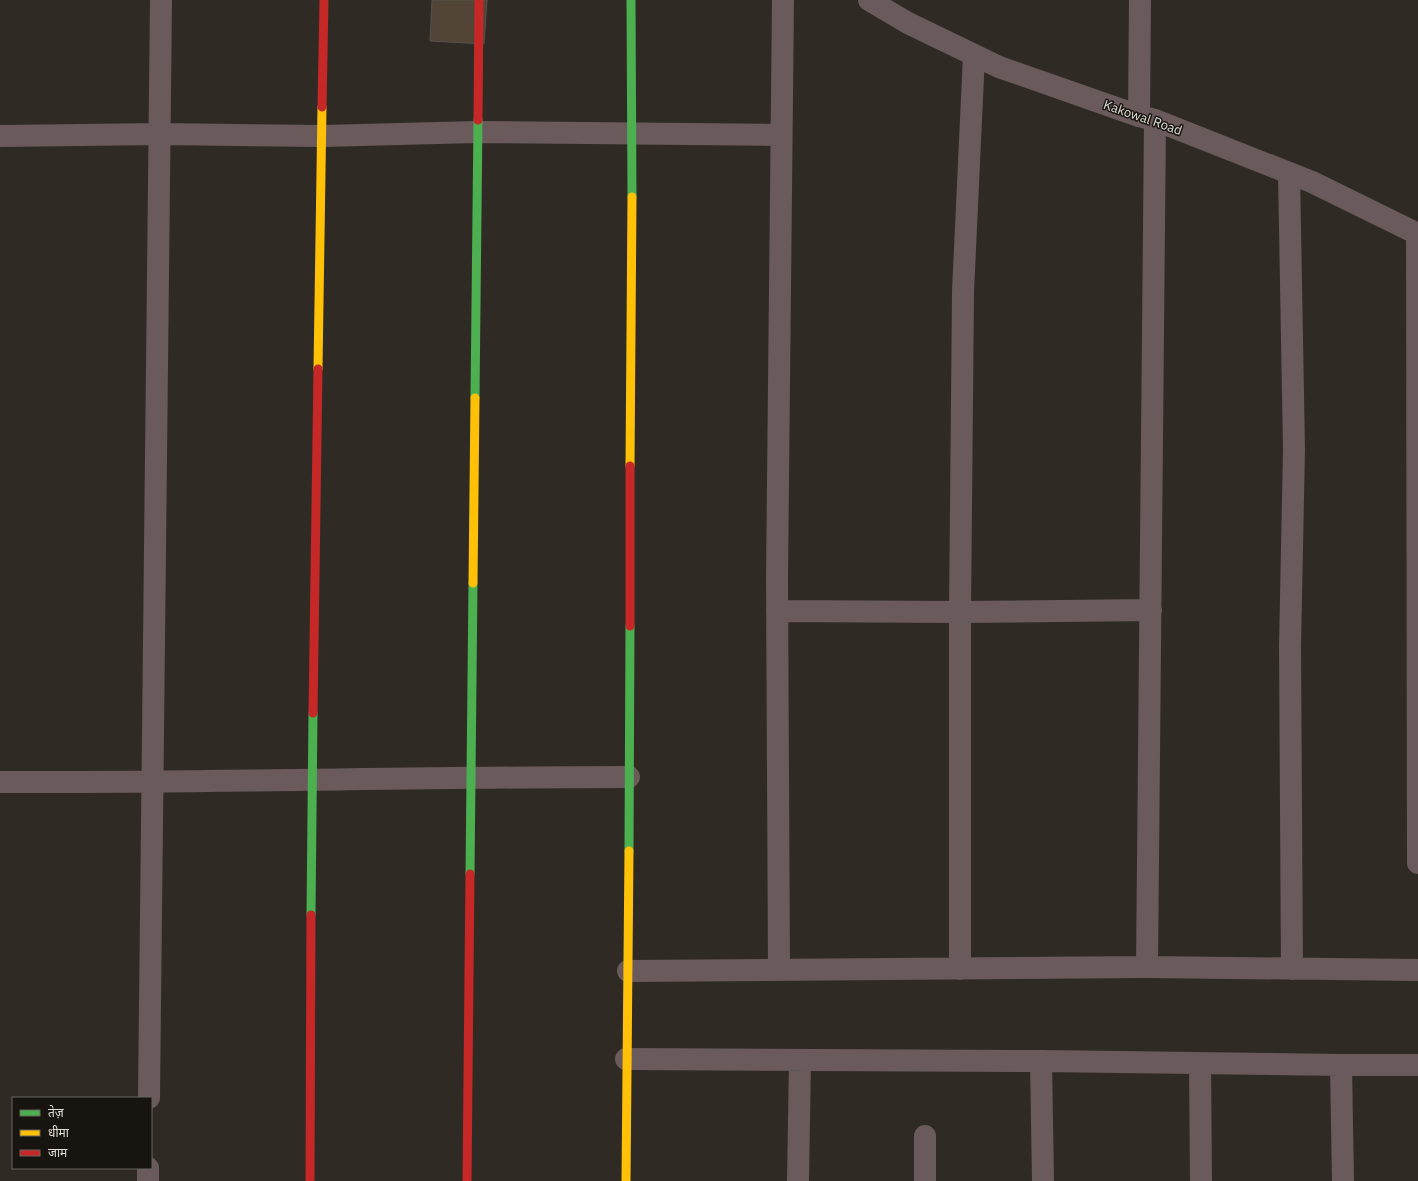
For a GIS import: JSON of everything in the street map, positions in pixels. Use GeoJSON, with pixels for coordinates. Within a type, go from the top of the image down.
{"type":"FeatureCollection","features":[{"type":"Feature","properties":{"kind":"street"},"geometry":{"type":"LineString","coordinates":[[149,1097],[161,0]]}},
{"type":"Feature","properties":{"kind":"street"},"geometry":{"type":"LineString","coordinates":[[310,1181],[312,781],[324,0]]}},
{"type":"Feature","properties":{"kind":"street"},"geometry":{"type":"LineString","coordinates":[[467,1181],[479,0]]}},
{"type":"Feature","properties":{"kind":"street"},"geometry":{"type":"LineString","coordinates":[[626,1181],[632,133],[631,0]]}},
{"type":"Feature","properties":{"kind":"street"},"geometry":{"type":"LineString","coordinates":[[779,970],[777,611],[781,135],[784,0]]}},
{"type":"Feature","properties":{"kind":"street","name":"Kakowal Road"},"geometry":{"type":"LineString","coordinates":[[869,0],[908,23],[999,66],[1147,118],[1312,182],[1417,234]]}},
{"type":"Feature","properties":{"kind":"street"},"geometry":{"type":"LineString","coordinates":[[1140,0],[1147,118],[1151,610],[1147,967]]}},
{"type":"Feature","properties":{"kind":"street"},"geometry":{"type":"LineString","coordinates":[[960,969],[960,612],[963,292],[974,55]]}},
{"type":"Feature","properties":{"kind":"street"},"geometry":{"type":"LineString","coordinates":[[0,136],[160,134],[322,136],[477,132],[781,135]]}},
{"type":"Feature","properties":{"kind":"street"},"geometry":{"type":"LineString","coordinates":[[1289,173],[1294,449],[1290,647],[1292,969]]}},
{"type":"Feature","properties":{"kind":"street"},"geometry":{"type":"LineString","coordinates":[[1417,234],[1418,863]]}},
{"type":"Feature","properties":{"kind":"street"},"geometry":{"type":"LineString","coordinates":[[777,611],[960,612],[1151,610]]}},
{"type":"Feature","properties":{"kind":"street"},"geometry":{"type":"LineString","coordinates":[[0,782],[312,781],[470,777],[629,777]]}},
{"type":"Feature","properties":{"kind":"street"},"geometry":{"type":"LineString","coordinates":[[628,971],[1147,967],[1418,970]]}},
{"type":"Feature","properties":{"kind":"street"},"geometry":{"type":"LineString","coordinates":[[626,1058],[1040,1061],[1200,1064],[1418,1064]]}},
{"type":"Feature","properties":{"kind":"street"},"geometry":{"type":"LineString","coordinates":[[798,1181],[800,1060]]}},
{"type":"Feature","properties":{"kind":"street"},"geometry":{"type":"LineString","coordinates":[[1040,1061],[1043,1181]]}},
{"type":"Feature","properties":{"kind":"street"},"geometry":{"type":"LineString","coordinates":[[1200,1064],[1201,1181]]}},
{"type":"Feature","properties":{"kind":"street"},"geometry":{"type":"LineString","coordinates":[[1342,1065],[1343,1181]]}},
{"type":"Feature","properties":{"kind":"street"},"geometry":{"type":"LineString","coordinates":[[925,1136],[925,1181]]}},
{"type":"Feature","properties":{"kind":"street"},"geometry":{"type":"LineString","coordinates":[[148,1169],[148,1181]]}},
{"type":"Feature","properties":{"kind":"building"},"geometry":{"type":"Polygon","coordinates":[[[432,0],[487,0],[484,44],[430,41],[432,0]]]}},
{"type":"Feature","properties":{"kind":"traffic: fast"},"geometry":{"type":"LineString","coordinates":[[631,0],[632,197]]}},
{"type":"Feature","properties":{"kind":"traffic: fast"},"geometry":{"type":"LineString","coordinates":[[475,398],[478,120]]}},
{"type":"Feature","properties":{"kind":"traffic: fast"},"geometry":{"type":"LineString","coordinates":[[470,874],[473,583]]}},
{"type":"Feature","properties":{"kind":"traffic: fast"},"geometry":{"type":"LineString","coordinates":[[629,851],[630,626]]}},
{"type":"Feature","properties":{"kind":"traffic: fast"},"geometry":{"type":"LineString","coordinates":[[311,915],[313,713]]}},
{"type":"Feature","properties":{"kind":"traffic: slow"},"geometry":{"type":"LineString","coordinates":[[318,369],[322,107]]}},
{"type":"Feature","properties":{"kind":"traffic: slow"},"geometry":{"type":"LineString","coordinates":[[630,466],[632,197]]}},
{"type":"Feature","properties":{"kind":"traffic: slow"},"geometry":{"type":"LineString","coordinates":[[473,583],[475,398]]}},
{"type":"Feature","properties":{"kind":"traffic: slow"},"geometry":{"type":"LineString","coordinates":[[626,1181],[629,851]]}},
{"type":"Feature","properties":{"kind":"traffic: jam"},"geometry":{"type":"LineString","coordinates":[[322,107],[324,0]]}},
{"type":"Feature","properties":{"kind":"traffic: jam"},"geometry":{"type":"LineString","coordinates":[[478,120],[479,0]]}},
{"type":"Feature","properties":{"kind":"traffic: jam"},"geometry":{"type":"LineString","coordinates":[[313,713],[318,369]]}},
{"type":"Feature","properties":{"kind":"traffic: jam"},"geometry":{"type":"LineString","coordinates":[[630,466],[630,626]]}},
{"type":"Feature","properties":{"kind":"traffic: jam"},"geometry":{"type":"LineString","coordinates":[[467,1181],[470,874]]}},
{"type":"Feature","properties":{"kind":"traffic: jam"},"geometry":{"type":"LineString","coordinates":[[310,1181],[311,915]]}}]}
